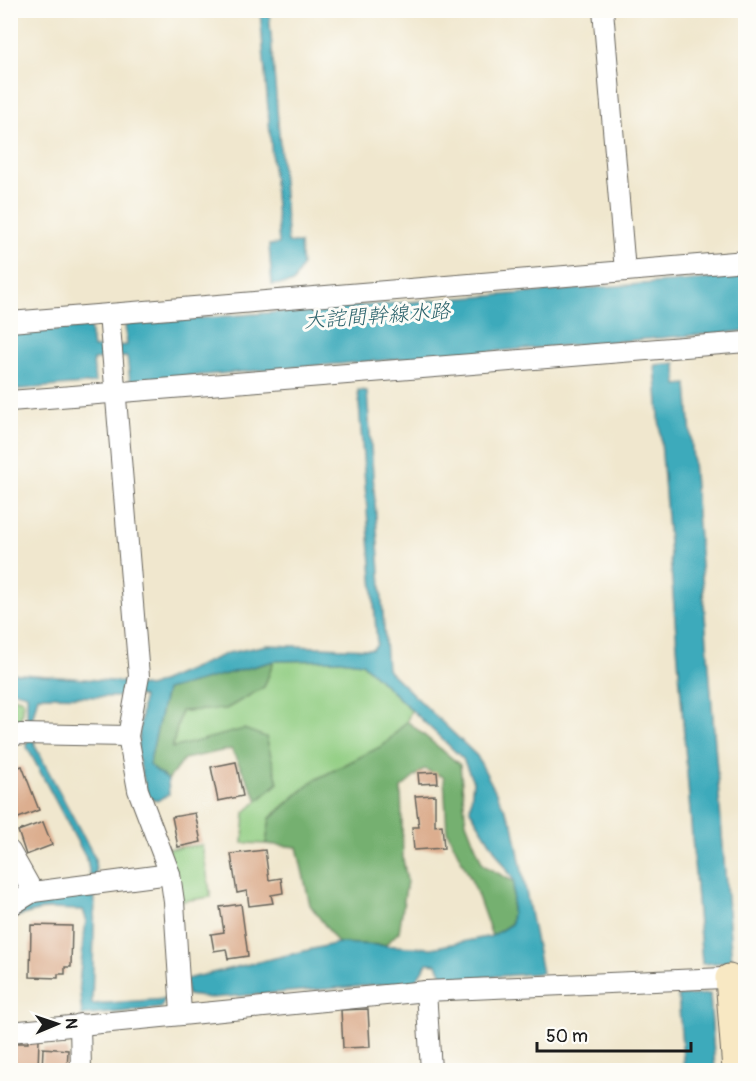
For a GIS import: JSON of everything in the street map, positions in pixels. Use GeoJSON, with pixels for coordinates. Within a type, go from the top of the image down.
{"type":"FeatureCollection","features":[{"type":"Feature","properties":{"kind":"street"},"geometry":{"type":"LineString","coordinates":[[603,10],[625,271]]}},
{"type":"Feature","properties":{"kind":"street"},"geometry":{"type":"LineString","coordinates":[[10,321],[746,261]]}},
{"type":"Feature","properties":{"kind":"street"},"geometry":{"type":"LineString","coordinates":[[110,314],[139,676],[128,736],[138,790],[170,874],[181,1013]]}},
{"type":"Feature","properties":{"kind":"street"},"geometry":{"type":"LineString","coordinates":[[10,401],[746,342]]}},
{"type":"Feature","properties":{"kind":"street"},"geometry":{"type":"LineString","coordinates":[[23,735],[128,736]]}},
{"type":"Feature","properties":{"kind":"street"},"geometry":{"type":"LineString","coordinates":[[10,851],[33,892]]}},
{"type":"Feature","properties":{"kind":"street"},"geometry":{"type":"LineString","coordinates":[[10,906],[33,892],[170,874]]}},
{"type":"Feature","properties":{"kind":"street"},"geometry":{"type":"LineString","coordinates":[[10,1032],[181,1013],[426,991],[737,977],[736,1071]]}},
{"type":"Feature","properties":{"kind":"street"},"geometry":{"type":"LineString","coordinates":[[426,991],[430,1071]]}},
{"type":"Feature","properties":{"kind":"street"},"geometry":{"type":"LineString","coordinates":[[80,1024],[81,1071]]}},
{"type":"Feature","properties":{"kind":"green space"},"geometry":{"type":"Polygon","coordinates":[[[341,660],[362,663],[411,710],[407,721],[384,745],[313,781],[270,818],[266,844],[243,843],[245,812],[278,783],[266,737],[172,749],[181,711],[226,709],[264,687],[274,661],[341,660]]]}},
{"type":"Feature","properties":{"kind":"green space"},"geometry":{"type":"Polygon","coordinates":[[[274,661],[264,687],[226,709],[181,711],[172,748],[244,729],[266,737],[278,783],[258,800],[231,749],[184,759],[168,780],[149,765],[166,690],[274,661]]]}},
{"type":"Feature","properties":{"kind":"green space"},"geometry":{"type":"Polygon","coordinates":[[[10,696],[23,700],[20,729],[11,730],[10,696]]]}},
{"type":"Feature","properties":{"kind":"green space"},"geometry":{"type":"Polygon","coordinates":[[[407,721],[460,765],[466,822],[483,865],[514,882],[511,924],[492,936],[475,888],[447,831],[444,777],[424,769],[401,788],[403,859],[407,881],[399,932],[385,945],[338,943],[310,905],[297,847],[266,844],[270,819],[313,781],[384,745],[407,721]]]}},
{"type":"Feature","properties":{"kind":"green space"},"geometry":{"type":"Polygon","coordinates":[[[202,845],[211,897],[182,901],[167,849],[202,845]]]}},
{"type":"Feature","properties":{"kind":"water"},"geometry":{"type":"Polygon","coordinates":[[[260,11],[269,11],[288,243],[300,243],[302,266],[293,283],[272,285],[269,245],[279,244],[260,11]]]}},
{"type":"Feature","properties":{"kind":"water","name":"大詫間幹線水路"},"geometry":{"type":"Polygon","coordinates":[[[745,276],[745,331],[130,381],[127,357],[93,360],[95,383],[11,390],[11,333],[90,327],[93,348],[127,345],[125,324],[745,276]]]}},
{"type":"Feature","properties":{"kind":"water"},"geometry":{"type":"Polygon","coordinates":[[[676,363],[677,385],[687,384],[732,962],[702,964],[655,365],[676,363]]]}},
{"type":"Feature","properties":{"kind":"water"},"geometry":{"type":"Polygon","coordinates":[[[358,390],[367,391],[387,669],[477,756],[513,825],[542,973],[444,980],[437,964],[427,963],[415,982],[211,998],[187,995],[186,979],[338,943],[431,948],[492,936],[511,924],[514,881],[470,810],[473,781],[463,759],[362,663],[340,660],[274,661],[166,690],[149,765],[168,780],[169,794],[157,801],[148,797],[137,754],[143,697],[126,691],[118,697],[38,696],[32,720],[35,746],[95,858],[96,876],[90,876],[87,860],[27,747],[27,694],[11,690],[10,673],[123,682],[149,687],[228,653],[267,645],[372,649],[377,644],[358,390]]]}},
{"type":"Feature","properties":{"kind":"water"},"geometry":{"type":"Polygon","coordinates":[[[65,896],[95,897],[92,1004],[165,999],[161,1008],[82,1016],[79,983],[86,919],[83,910],[45,909],[15,917],[13,913],[38,902],[65,896]]]}},
{"type":"Feature","properties":{"kind":"water"},"geometry":{"type":"Polygon","coordinates":[[[710,994],[715,1070],[684,1070],[678,996],[710,994]]]}},
{"type":"Feature","properties":{"kind":"building"},"geometry":{"type":"Polygon","coordinates":[[[236,762],[243,796],[218,801],[211,767],[236,762]]]}},
{"type":"Feature","properties":{"kind":"building"},"geometry":{"type":"Polygon","coordinates":[[[22,766],[39,810],[11,821],[10,770],[22,766]]]}},
{"type":"Feature","properties":{"kind":"building"},"geometry":{"type":"Polygon","coordinates":[[[437,772],[438,783],[419,784],[418,773],[437,772]]]}},
{"type":"Feature","properties":{"kind":"building"},"geometry":{"type":"Polygon","coordinates":[[[435,795],[435,826],[442,825],[444,848],[414,850],[412,827],[419,827],[415,796],[435,795]]]}},
{"type":"Feature","properties":{"kind":"building"},"geometry":{"type":"Polygon","coordinates":[[[195,813],[201,842],[178,847],[172,817],[195,813]]]}},
{"type":"Feature","properties":{"kind":"building"},"geometry":{"type":"Polygon","coordinates":[[[43,822],[52,845],[26,855],[18,831],[43,822]]]}},
{"type":"Feature","properties":{"kind":"building"},"geometry":{"type":"Polygon","coordinates":[[[265,850],[269,880],[281,878],[283,893],[271,895],[273,903],[249,906],[247,891],[237,893],[231,854],[265,850]]]}},
{"type":"Feature","properties":{"kind":"building"},"geometry":{"type":"Polygon","coordinates":[[[241,904],[248,956],[228,959],[226,949],[214,951],[211,934],[224,932],[220,907],[241,904]]]}},
{"type":"Feature","properties":{"kind":"building"},"geometry":{"type":"Polygon","coordinates":[[[31,925],[72,926],[71,967],[65,967],[65,974],[58,974],[58,978],[30,977],[31,925]]]}},
{"type":"Feature","properties":{"kind":"building"},"geometry":{"type":"Polygon","coordinates":[[[368,1009],[370,1047],[343,1048],[341,1010],[368,1009]]]}},
{"type":"Feature","properties":{"kind":"building"},"geometry":{"type":"Polygon","coordinates":[[[28,1039],[39,1039],[38,1070],[10,1070],[10,1043],[28,1043],[28,1039]]]}},
{"type":"Feature","properties":{"kind":"building"},"geometry":{"type":"Polygon","coordinates":[[[43,1048],[68,1050],[67,1070],[42,1070],[43,1048]]]}}]}
